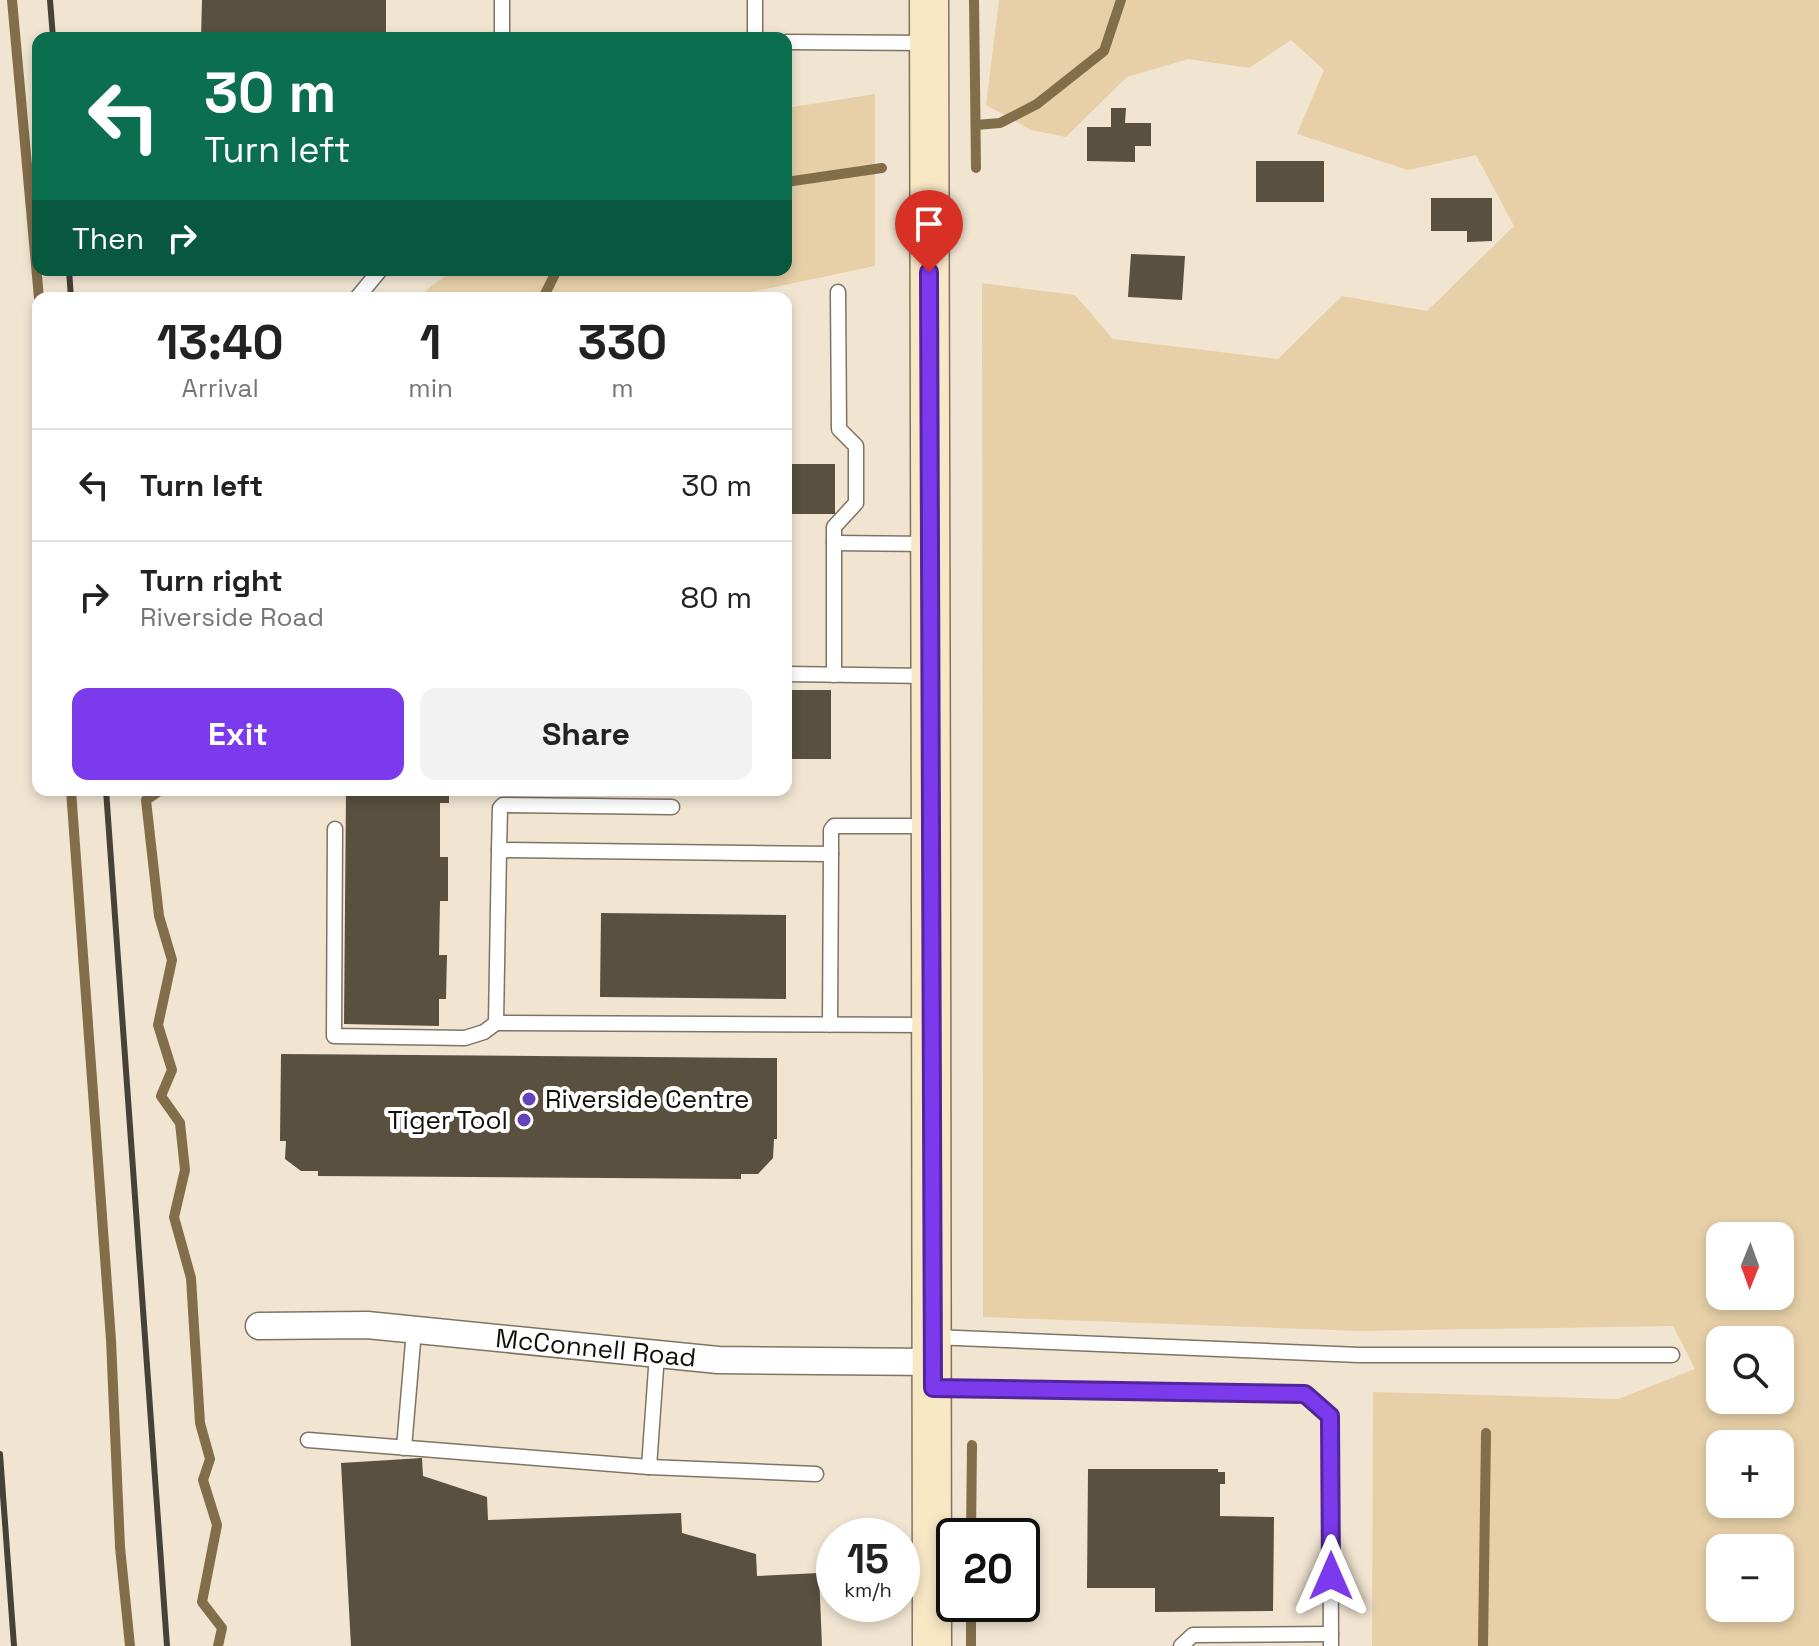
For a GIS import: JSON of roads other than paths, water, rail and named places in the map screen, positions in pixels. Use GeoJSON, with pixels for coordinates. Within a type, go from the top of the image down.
{"type":"FeatureCollection","features":[{"type":"Feature","properties":{"kind":"street"},"geometry":{"type":"LineString","coordinates":[[929,0],[932,1646]]}},
{"type":"Feature","properties":{"kind":"street","name":"McConnell Road"},"geometry":{"type":"LineString","coordinates":[[259,1326],[367,1325],[718,1360],[933,1362]]}},
{"type":"Feature","properties":{"kind":"lane"},"geometry":{"type":"LineString","coordinates":[[502,0],[502,32]]}},
{"type":"Feature","properties":{"kind":"lane"},"geometry":{"type":"LineString","coordinates":[[755,0],[755,32]]}},
{"type":"Feature","properties":{"kind":"lane"},"geometry":{"type":"LineString","coordinates":[[792,42],[929,43]]}},
{"type":"Feature","properties":{"kind":"lane"},"geometry":{"type":"LineString","coordinates":[[362,292],[375,276]]}},
{"type":"Feature","properties":{"kind":"lane"},"geometry":{"type":"LineString","coordinates":[[834,675],[834,527],[856,503],[856,446],[839,429],[838,292]]}},
{"type":"Feature","properties":{"kind":"lane"},"geometry":{"type":"LineString","coordinates":[[834,543],[929,544]]}},
{"type":"Feature","properties":{"kind":"lane"},"geometry":{"type":"LineString","coordinates":[[792,674],[929,676]]}},
{"type":"Feature","properties":{"kind":"lane"},"geometry":{"type":"LineString","coordinates":[[496,1023],[500,808],[503,805],[672,807]]}},
{"type":"Feature","properties":{"kind":"lane"},"geometry":{"type":"LineString","coordinates":[[830,1025],[831,830],[834,826],[930,826]]}},
{"type":"Feature","properties":{"kind":"lane"},"geometry":{"type":"LineString","coordinates":[[335,829],[334,1036],[465,1038],[484,1032],[496,1023],[932,1025]]}},
{"type":"Feature","properties":{"kind":"lane"},"geometry":{"type":"LineString","coordinates":[[499,850],[831,854]]}},
{"type":"Feature","properties":{"kind":"lane"},"geometry":{"type":"LineString","coordinates":[[404,1448],[414,1330]]}},
{"type":"Feature","properties":{"kind":"lane"},"geometry":{"type":"LineString","coordinates":[[649,1467],[657,1354]]}},
{"type":"Feature","properties":{"kind":"lane"},"geometry":{"type":"LineString","coordinates":[[933,1362],[1359,1355],[1672,1355]]}},
{"type":"Feature","properties":{"kind":"lane"},"geometry":{"type":"LineString","coordinates":[[933,1362],[1305,1394],[1330,1416],[1331,1640]]}},
{"type":"Feature","properties":{"kind":"lane"},"geometry":{"type":"LineString","coordinates":[[308,1440],[649,1467],[816,1474]]}},
{"type":"Feature","properties":{"kind":"lane"},"geometry":{"type":"LineString","coordinates":[[1181,1646],[1193,1635],[1331,1640]]}},
{"type":"Feature","properties":{"kind":"lane"},"geometry":{"type":"LineString","coordinates":[[1318,1646],[1331,1640]]}},
{"type":"Feature","properties":{"kind":"waterway"},"geometry":{"type":"LineString","coordinates":[[12,0],[32,221]]}},
{"type":"Feature","properties":{"kind":"waterway"},"geometry":{"type":"LineString","coordinates":[[974,0],[976,168]]}},
{"type":"Feature","properties":{"kind":"waterway"},"geometry":{"type":"LineString","coordinates":[[976,125],[1000,123],[1037,104],[1104,51],[1121,0]]}},
{"type":"Feature","properties":{"kind":"waterway"},"geometry":{"type":"LineString","coordinates":[[792,181],[882,168]]}},
{"type":"Feature","properties":{"kind":"waterway"},"geometry":{"type":"LineString","coordinates":[[37,276],[38,292]]}},
{"type":"Feature","properties":{"kind":"waterway"},"geometry":{"type":"LineString","coordinates":[[546,292],[554,276]]}},
{"type":"Feature","properties":{"kind":"waterway"},"geometry":{"type":"LineString","coordinates":[[71,796],[111,1340],[120,1547],[130,1646]]}},
{"type":"Feature","properties":{"kind":"waterway"},"geometry":{"type":"LineString","coordinates":[[152,796],[146,800],[159,916],[172,960],[158,1025],[172,1070],[161,1096],[180,1123],[185,1170],[174,1217],[191,1278],[200,1423],[210,1459],[203,1480],[217,1525],[202,1602],[222,1628],[218,1646]]}},
{"type":"Feature","properties":{"kind":"waterway"},"geometry":{"type":"LineString","coordinates":[[1483,1646],[1486,1433]]}},
{"type":"Feature","properties":{"kind":"waterway"},"geometry":{"type":"LineString","coordinates":[[971,1518],[972,1445]]}},
{"type":"Feature","properties":{"kind":"waterway"},"geometry":{"type":"LineString","coordinates":[[971,1622],[971,1646]]}},
{"type":"Feature","properties":{"kind":"railway"},"geometry":{"type":"LineString","coordinates":[[50,0],[53,32]]}},
{"type":"Feature","properties":{"kind":"railway"},"geometry":{"type":"LineString","coordinates":[[69,276],[71,292]]}},
{"type":"Feature","properties":{"kind":"railway"},"geometry":{"type":"LineString","coordinates":[[106,796],[167,1646]]}},
{"type":"Feature","properties":{"kind":"railway"},"geometry":{"type":"LineString","coordinates":[[0,1454],[14,1646]]}},
{"type":"Feature","properties":{"kind":"place","name":"Riverside Centre"},"geometry":{"type":"Point","coordinates":[529,1099]}},
{"type":"Feature","properties":{"kind":"place","name":"Tiger Tool"},"geometry":{"type":"Point","coordinates":[524,1120]}}]}
